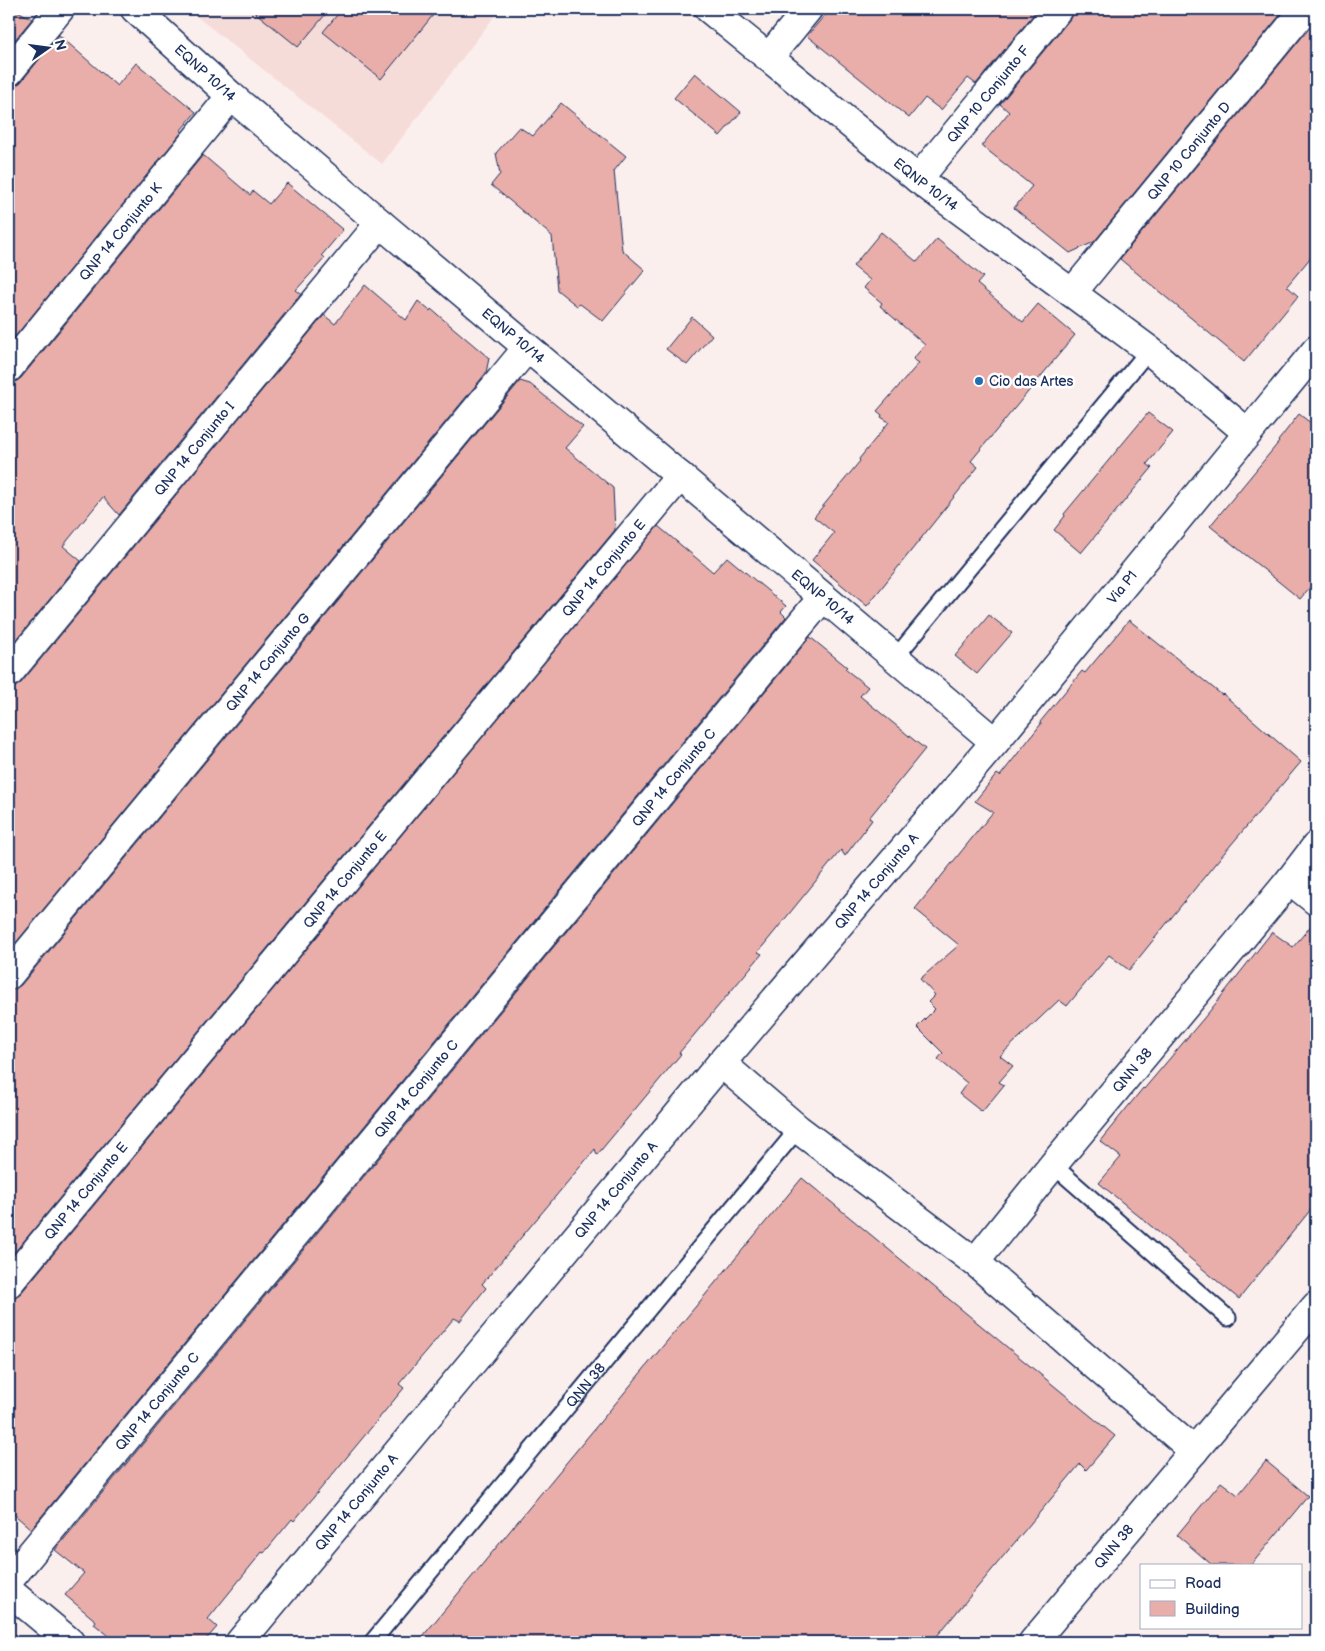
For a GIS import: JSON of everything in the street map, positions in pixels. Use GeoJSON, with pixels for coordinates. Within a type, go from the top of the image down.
{"type":"FeatureCollection","features":[{"type":"Feature","properties":{"kind":"street"},"geometry":{"type":"LineString","coordinates":[[9,72],[60,9]]}},
{"type":"Feature","properties":{"kind":"street","name":"EQNP 10/14"},"geometry":{"type":"LineString","coordinates":[[135,9],[231,96],[380,223],[995,742]]}},
{"type":"Feature","properties":{"kind":"street","name":"EQNP 10/14"},"geometry":{"type":"LineString","coordinates":[[709,9],[918,179],[1149,350],[1248,433]]}},
{"type":"Feature","properties":{"kind":"street"},"geometry":{"type":"LineString","coordinates":[[769,57],[808,9]]}},
{"type":"Feature","properties":{"kind":"street","name":"QNP 10 Conjunto F"},"geometry":{"type":"LineString","coordinates":[[918,179],[1058,9]]}},
{"type":"Feature","properties":{"kind":"street","name":"QNP 10 Conjunto D"},"geometry":{"type":"LineString","coordinates":[[1072,292],[1305,9]]}},
{"type":"Feature","properties":{"kind":"street","name":"QNP 14 Conjunto K"},"geometry":{"type":"LineString","coordinates":[[9,368],[231,96]]}},
{"type":"Feature","properties":{"kind":"street","name":"QNP 14 Conjunto I"},"geometry":{"type":"LineString","coordinates":[[9,673],[380,223]]}},
{"type":"Feature","properties":{"kind":"street","name":"QNP 14 Conjunto G"},"geometry":{"type":"LineString","coordinates":[[9,975],[527,348]]}},
{"type":"Feature","properties":{"kind":"street","name":"Via P1"},"geometry":{"type":"LineString","coordinates":[[995,742],[1316,350]]}},
{"type":"Feature","properties":{"kind":"street","name":"QNP 14 Conjunto E"},"geometry":{"type":"LineString","coordinates":[[9,1283],[680,476]]}},
{"type":"Feature","properties":{"kind":"street","name":"QNP 14 Conjunto C"},"geometry":{"type":"LineString","coordinates":[[9,1580],[823,597]]}},
{"type":"Feature","properties":{"kind":"street","name":"QNP 14 Conjunto A"},"geometry":{"type":"LineString","coordinates":[[240,1642],[721,1063],[995,742]]}},
{"type":"Feature","properties":{"kind":"street","name":"QNN 38"},"geometry":{"type":"LineString","coordinates":[[975,1262],[1052,1165],[1290,880],[1316,846]]}},
{"type":"Feature","properties":{"kind":"street"},"geometry":{"type":"LineString","coordinates":[[1290,880],[1316,901]]}},
{"type":"Feature","properties":{"kind":"street"},"geometry":{"type":"LineString","coordinates":[[721,1063],[798,1129],[975,1262],[1194,1451]]}},
{"type":"Feature","properties":{"kind":"street","name":"QNN 38"},"geometry":{"type":"LineString","coordinates":[[1033,1642],[1316,1306]]}},
{"type":"Feature","properties":{"kind":"street"},"geometry":{"type":"LineString","coordinates":[[9,1591],[70,1642]]}},
{"type":"Feature","properties":{"kind":"lane"},"geometry":{"type":"LineString","coordinates":[[895,658],[1149,350]]}},
{"type":"Feature","properties":{"kind":"lane","name":"QNN 38"},"geometry":{"type":"LineString","coordinates":[[372,1642],[798,1129]]}},
{"type":"Feature","properties":{"kind":"lane"},"geometry":{"type":"LineString","coordinates":[[1052,1165],[1228,1318]]}},
{"type":"Feature","properties":{"kind":"shaded area"},"geometry":{"type":"Polygon","coordinates":[[[187,9],[500,9],[382,164],[187,9]]]}},
{"type":"Feature","properties":{"kind":"building"},"geometry":{"type":"Polygon","coordinates":[[[9,9],[14,9],[32,19],[9,47],[9,9]]]}},
{"type":"Feature","properties":{"kind":"building"},"geometry":{"type":"Polygon","coordinates":[[[251,9],[330,9],[298,47],[251,9]]]}},
{"type":"Feature","properties":{"kind":"building"},"geometry":{"type":"Polygon","coordinates":[[[342,9],[438,9],[381,79],[323,32],[342,9]]]}},
{"type":"Feature","properties":{"kind":"building"},"geometry":{"type":"Polygon","coordinates":[[[830,9],[1038,9],[976,84],[968,78],[941,110],[925,98],[909,118],[807,36],[830,9]]]}},
{"type":"Feature","properties":{"kind":"building"},"geometry":{"type":"Polygon","coordinates":[[[1073,9],[1285,9],[1094,242],[1070,253],[1014,208],[1032,186],[981,145],[1009,112],[1000,104],[1070,19],[1073,9]]]}},
{"type":"Feature","properties":{"kind":"building"},"geometry":{"type":"Polygon","coordinates":[[[1316,20],[1316,251],[1287,286],[1298,296],[1244,362],[1120,259],[1316,20]]]}},
{"type":"Feature","properties":{"kind":"building"},"geometry":{"type":"Polygon","coordinates":[[[59,35],[117,86],[136,63],[196,112],[181,130],[182,132],[9,344],[9,87],[21,82],[59,35]]]}},
{"type":"Feature","properties":{"kind":"building"},"geometry":{"type":"Polygon","coordinates":[[[695,73],[741,112],[720,136],[674,98],[695,73]]]}},
{"type":"Feature","properties":{"kind":"building"},"geometry":{"type":"Polygon","coordinates":[[[561,103],[626,156],[614,171],[622,250],[645,270],[603,321],[580,304],[577,306],[557,290],[552,236],[491,185],[500,174],[496,153],[519,127],[533,136],[561,103]]]}},
{"type":"Feature","properties":{"kind":"building"},"geometry":{"type":"Polygon","coordinates":[[[203,155],[250,195],[253,191],[269,204],[287,183],[343,230],[322,255],[325,258],[296,290],[301,294],[119,515],[103,497],[63,546],[81,561],[9,649],[9,383],[21,378],[203,155]]]}},
{"type":"Feature","properties":{"kind":"building"},"geometry":{"type":"Polygon","coordinates":[[[881,232],[917,262],[937,239],[983,277],[977,284],[1023,322],[1038,304],[1075,335],[971,461],[978,467],[867,606],[812,560],[834,533],[814,517],[889,422],[881,417],[882,415],[877,411],[919,363],[913,359],[925,345],[880,306],[882,303],[864,288],[870,280],[853,266],[881,232]]]}},
{"type":"Feature","properties":{"kind":"building"},"geometry":{"type":"Polygon","coordinates":[[[365,285],[406,320],[418,301],[430,311],[431,309],[489,358],[486,373],[9,951],[9,688],[21,683],[324,315],[335,324],[365,285]]]}},
{"type":"Feature","properties":{"kind":"building"},"geometry":{"type":"Polygon","coordinates":[[[692,317],[712,335],[687,365],[666,349],[692,317]]]}},
{"type":"Feature","properties":{"kind":"building"},"geometry":{"type":"Polygon","coordinates":[[[520,381],[530,384],[583,427],[565,448],[613,488],[615,530],[9,1259],[9,990],[21,985],[520,381]]]}},
{"type":"Feature","properties":{"kind":"building"},"geometry":{"type":"Polygon","coordinates":[[[1148,413],[1173,432],[1147,464],[1152,468],[1081,553],[1054,530],[1065,516],[1064,514],[1148,413]]]}},
{"type":"Feature","properties":{"kind":"building"},"geometry":{"type":"Polygon","coordinates":[[[1299,414],[1316,427],[1316,580],[1300,599],[1210,526],[1279,442],[1299,414]]]}},
{"type":"Feature","properties":{"kind":"building"},"geometry":{"type":"Polygon","coordinates":[[[658,526],[713,572],[727,557],[786,606],[781,612],[786,617],[31,1529],[9,1510],[9,1298],[21,1293],[658,526]]]}},
{"type":"Feature","properties":{"kind":"building"},"geometry":{"type":"Polygon","coordinates":[[[989,615],[1012,633],[977,674],[955,656],[989,615]]]}},
{"type":"Feature","properties":{"kind":"building"},"geometry":{"type":"Polygon","coordinates":[[[1129,620],[1223,694],[1301,762],[1129,970],[1109,955],[1067,1006],[1059,1000],[1000,1056],[1013,1066],[999,1082],[1004,1085],[982,1112],[959,1094],[967,1083],[938,1059],[943,1053],[917,1027],[935,1009],[928,1002],[935,995],[920,979],[959,945],[915,909],[993,812],[975,801],[997,774],[1000,776],[1041,724],[1040,722],[1082,671],[1085,673],[1129,620]]]}},
{"type":"Feature","properties":{"kind":"building"},"geometry":{"type":"Polygon","coordinates":[[[810,637],[868,687],[860,696],[925,749],[869,818],[872,820],[845,856],[841,850],[758,952],[762,954],[679,1053],[681,1054],[597,1155],[595,1149],[482,1284],[486,1288],[460,1321],[454,1318],[399,1384],[404,1388],[294,1521],[292,1519],[264,1553],[262,1552],[208,1619],[217,1627],[204,1642],[117,1642],[94,1624],[96,1621],[65,1595],[84,1573],[55,1550],[810,637]]]}},
{"type":"Feature","properties":{"kind":"building"},"geometry":{"type":"Polygon","coordinates":[[[1316,920],[1316,1005],[1310,1016],[1316,1022],[1316,1203],[1239,1299],[1099,1183],[1121,1157],[1100,1141],[1209,1012],[1272,932],[1293,947],[1316,920]]]}},
{"type":"Feature","properties":{"kind":"building"},"geometry":{"type":"Polygon","coordinates":[[[802,1178],[1115,1436],[1086,1470],[1080,1464],[932,1642],[418,1642],[802,1178]]]}},
{"type":"Feature","properties":{"kind":"building"},"geometry":{"type":"Polygon","coordinates":[[[1266,1461],[1308,1496],[1252,1564],[1211,1564],[1177,1535],[1221,1482],[1238,1495],[1266,1461]]]}},
{"type":"Feature","properties":{"kind":"place","name":"Cio das Artes"},"geometry":{"type":"Point","coordinates":[979,381]}}]}
